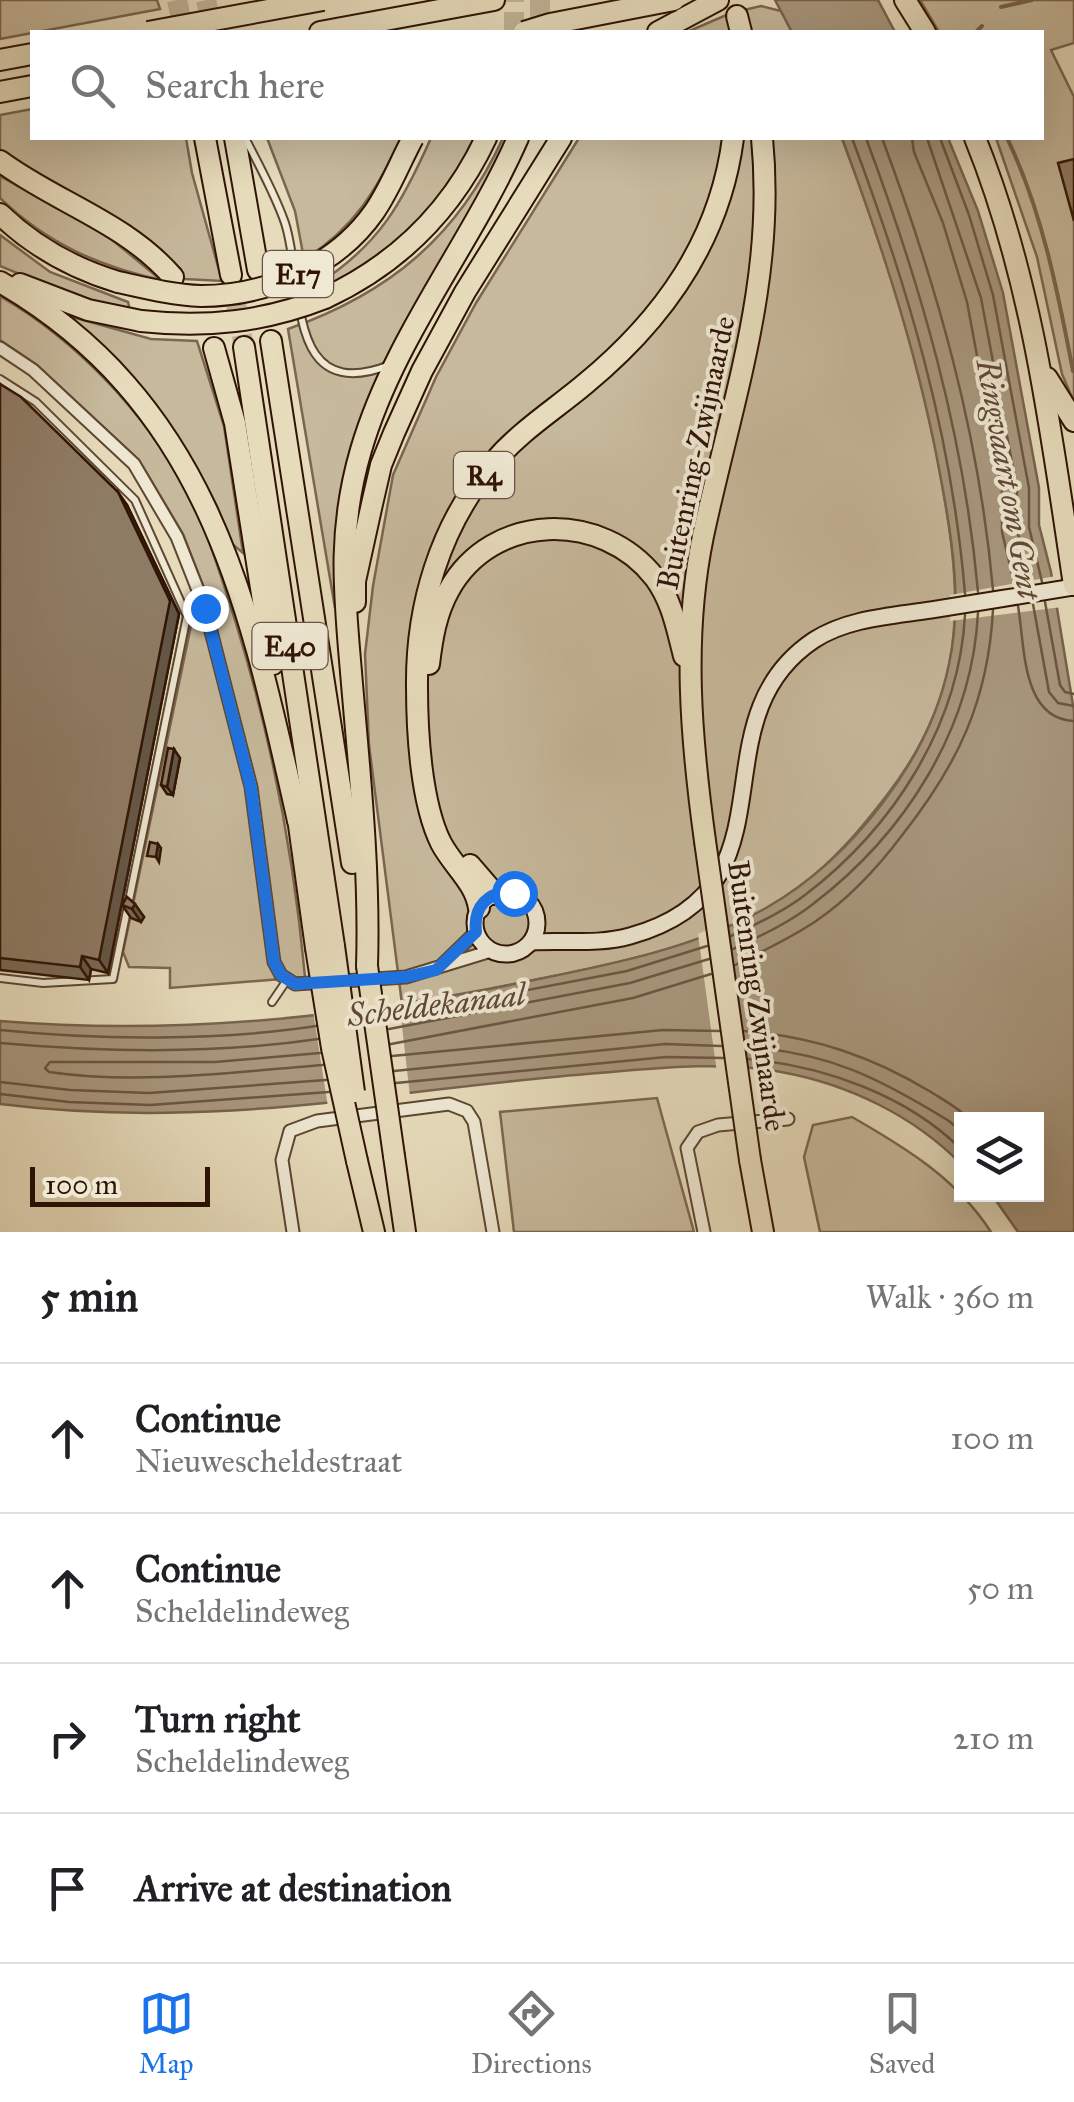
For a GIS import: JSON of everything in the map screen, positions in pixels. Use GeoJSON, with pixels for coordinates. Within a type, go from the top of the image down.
{"type":"FeatureCollection","features":[{"type":"Feature","properties":{"kind":"highway"},"geometry":{"type":"LineString","coordinates":[[159,30],[323,0]]}},
{"type":"Feature","properties":{"kind":"highway"},"geometry":{"type":"LineString","coordinates":[[331,30],[494,0]]}},
{"type":"Feature","properties":{"kind":"highway"},"geometry":{"type":"LineString","coordinates":[[530,30],[674,0]]}},
{"type":"Feature","properties":{"kind":"highway"},"geometry":{"type":"LineString","coordinates":[[662,30],[718,0]]}},
{"type":"Feature","properties":{"kind":"highway"},"geometry":{"type":"LineString","coordinates":[[905,0],[924,30]]}},
{"type":"Feature","properties":{"kind":"highway"},"geometry":{"type":"LineString","coordinates":[[0,60],[30,54]]}},
{"type":"Feature","properties":{"kind":"highway"},"geometry":{"type":"LineString","coordinates":[[0,92],[30,86]]}},
{"type":"Feature","properties":{"kind":"highway"},"geometry":{"type":"LineString","coordinates":[[205,140],[231,274]]}},
{"type":"Feature","properties":{"kind":"highway"},"geometry":{"type":"LineString","coordinates":[[235,140],[258,270]]}},
{"type":"Feature","properties":{"kind":"highway","name":"E17"},"geometry":{"type":"LineString","coordinates":[[0,214],[37,244],[68,262],[118,282],[200,296],[228,294],[271,284],[311,268],[344,245],[372,216],[412,140]]}},
{"type":"Feature","properties":{"kind":"highway"},"geometry":{"type":"LineString","coordinates":[[0,279],[88,310],[141,321],[210,326],[246,322],[325,298],[389,262],[429,225],[462,182],[485,140]]}},
{"type":"Feature","properties":{"kind":"highway"},"geometry":{"type":"LineString","coordinates":[[366,941],[342,560],[349,497],[361,450],[395,364],[517,140]]}},
{"type":"Feature","properties":{"kind":"highway"},"geometry":{"type":"LineString","coordinates":[[352,689],[355,582],[381,465],[422,371],[465,292],[560,140]]}},
{"type":"Feature","properties":{"kind":"highway","name":"R4"},"geometry":{"type":"LineString","coordinates":[[487,901],[451,859],[434,826],[422,756],[417,652],[421,618],[440,552],[473,489],[494,462],[542,416],[612,362],[676,290],[716,214],[733,140]]}},
{"type":"Feature","properties":{"kind":"highway","name":"Buitenring-Zwijnaarde"},"geometry":{"type":"LineString","coordinates":[[706,841],[692,741],[693,616],[703,538],[737,405],[762,269],[762,140]]}},
{"type":"Feature","properties":{"kind":"highway"},"geometry":{"type":"LineString","coordinates":[[976,140],[1020,270],[1041,368],[1074,586]]}},
{"type":"Feature","properties":{"kind":"highway"},"geometry":{"type":"LineString","coordinates":[[0,161],[129,236],[172,276]]}},
{"type":"Feature","properties":{"kind":"highway"},"geometry":{"type":"LineString","coordinates":[[0,279],[64,327],[110,369],[160,425],[196,485],[224,545],[268,684],[324,947]]}},
{"type":"Feature","properties":{"kind":"highway","name":"E40"},"geometry":{"type":"LineString","coordinates":[[271,342],[366,941],[405,1232]]}},
{"type":"Feature","properties":{"kind":"highway","name":"E40"},"geometry":{"type":"LineString","coordinates":[[244,347],[324,947],[374,1232]]}},
{"type":"Feature","properties":{"kind":"highway"},"geometry":{"type":"LineString","coordinates":[[214,348],[235,423],[298,821]]}},
{"type":"Feature","properties":{"kind":"highway"},"geometry":{"type":"LineString","coordinates":[[1041,368],[1074,420]]}},
{"type":"Feature","properties":{"kind":"highway","name":"R4"},"geometry":{"type":"LineString","coordinates":[[487,901],[448,830],[430,721],[428,671],[432,642],[444,600],[464,570],[483,552],[524,531],[572,529],[594,533],[617,544],[639,560],[666,596],[690,683]]}},
{"type":"Feature","properties":{"kind":"highway","name":"Buitenring Zwijnaarde"},"geometry":{"type":"LineString","coordinates":[[706,841],[763,1232]]}},
{"type":"Feature","properties":{"kind":"main road"},"geometry":{"type":"LineString","coordinates":[[532,942],[538,923],[524,897],[514,893],[487,901],[476,932],[490,951],[513,954],[532,942],[626,938],[656,928],[706,894],[725,865],[740,823],[753,720],[768,687],[788,662],[814,641],[850,624],[1074,586]]}},
{"type":"Feature","properties":{"kind":"main road"},"geometry":{"type":"LineString","coordinates":[[538,923],[570,941]]}},
{"type":"Feature","properties":{"kind":"street"},"geometry":{"type":"LineString","coordinates":[[0,348],[32,370],[134,464],[177,537],[205,608],[251,788],[274,962],[295,984],[368,973],[406,977],[490,951]]}},
{"type":"Feature","properties":{"kind":"street"},"geometry":{"type":"LineString","coordinates":[[436,970],[476,932]]}},
{"type":"Feature","properties":{"kind":"street"},"geometry":{"type":"LineString","coordinates":[[292,1232],[282,1160],[283,1145],[290,1131],[317,1121],[448,1104],[467,1111],[474,1122],[493,1232]]}},
{"type":"Feature","properties":{"kind":"street"},"geometry":{"type":"LineString","coordinates":[[704,1232],[688,1148],[698,1132],[718,1125],[788,1118]]}},
{"type":"Feature","properties":{"kind":"lane"},"geometry":{"type":"LineString","coordinates":[[247,140],[286,225],[306,342],[322,364],[344,372],[365,375],[395,364]]}},
{"type":"Feature","properties":{"kind":"lane"},"geometry":{"type":"LineString","coordinates":[[0,379],[36,402],[135,500],[187,616],[113,979],[43,983],[0,978]]}},
{"type":"Feature","properties":{"kind":"lane"},"geometry":{"type":"LineString","coordinates":[[272,1002],[288,979]]}},
{"type":"Feature","properties":{"kind":"shaded area"},"geometry":{"type":"Polygon","coordinates":[[[0,0],[157,0],[160,9],[30,30],[30,33],[0,39],[0,0]]]}},
{"type":"Feature","properties":{"kind":"shaded area"},"geometry":{"type":"Polygon","coordinates":[[[920,0],[1074,0],[1074,43],[1051,50],[1074,97],[1074,402],[1062,374],[1037,257],[997,140],[1044,140],[1044,30],[938,30],[920,0]]]}},
{"type":"Feature","properties":{"kind":"shaded area"},"geometry":{"type":"Polygon","coordinates":[[[761,6],[781,11],[791,30],[692,30],[731,13],[761,6]]]}},
{"type":"Feature","properties":{"kind":"shaded area"},"geometry":{"type":"Polygon","coordinates":[[[30,109],[30,140],[186,140],[222,281],[184,279],[168,261],[0,153],[0,115],[30,109]]]}},
{"type":"Feature","properties":{"kind":"shaded area"},"geometry":{"type":"Polygon","coordinates":[[[268,140],[400,140],[383,174],[350,221],[304,259],[295,211],[268,140]]]}},
{"type":"Feature","properties":{"kind":"shaded area"},"geometry":{"type":"Polygon","coordinates":[[[430,140],[473,140],[446,186],[411,227],[369,261],[320,289],[318,284],[373,237],[410,183],[430,140]]]}},
{"type":"Feature","properties":{"kind":"shaded area"},"geometry":{"type":"Polygon","coordinates":[[[502,140],[507,140],[409,318],[362,425],[346,482],[336,542],[335,608],[288,329],[358,298],[417,257],[465,204],[502,140]]]}},
{"type":"Feature","properties":{"kind":"shaded area"},"geometry":{"type":"Polygon","coordinates":[[[578,140],[843,140],[899,306],[923,391],[950,535],[954,629],[941,696],[913,757],[857,832],[799,887],[740,922],[643,956],[473,993],[402,1004],[369,745],[365,654],[393,475],[436,377],[476,303],[578,140]]]}},
{"type":"Feature","properties":{"kind":"shaded area"},"geometry":{"type":"Polygon","coordinates":[[[0,176],[105,234],[161,280],[95,260],[36,228],[0,198],[0,176]]]}},
{"type":"Feature","properties":{"kind":"shaded area"},"geometry":{"type":"Polygon","coordinates":[[[0,235],[50,272],[128,302],[130,310],[65,293],[0,266],[0,235]]]}},
{"type":"Feature","properties":{"kind":"shaded area"},"geometry":{"type":"Polygon","coordinates":[[[0,296],[56,334],[107,381],[151,434],[195,507],[235,620],[270,752],[288,841],[305,977],[170,988],[170,968],[129,967],[123,952],[193,616],[211,606],[183,534],[139,460],[37,365],[0,340],[0,296]]]}},
{"type":"Feature","properties":{"kind":"shaded area"},"geometry":{"type":"Polygon","coordinates":[[[58,313],[151,339],[197,341],[224,426],[243,553],[231,543],[203,481],[165,421],[58,313]]]}},
{"type":"Feature","properties":{"kind":"shaded area"},"geometry":{"type":"Polygon","coordinates":[[[657,1098],[694,1232],[514,1232],[500,1112],[657,1098]]]}},
{"type":"Feature","properties":{"kind":"shaded area"},"geometry":{"type":"Polygon","coordinates":[[[852,1117],[946,1180],[954,1188],[954,1202],[968,1202],[991,1232],[820,1232],[804,1157],[813,1125],[852,1117]]]}},
{"type":"Feature","properties":{"kind":"water"},"geometry":{"type":"Polygon","coordinates":[[[775,0],[878,0],[894,30],[791,30],[775,0]]]}},
{"type":"Feature","properties":{"kind":"water"},"geometry":{"type":"Polygon","coordinates":[[[843,140],[949,140],[978,211],[1003,293],[1039,488],[1039,525],[1051,572],[1074,711],[1074,1232],[1018,1232],[997,1202],[1044,1202],[1044,1112],[954,1112],[954,1157],[879,1104],[806,1077],[759,1069],[644,1069],[209,1112],[125,1113],[0,1104],[0,1021],[204,1024],[338,1013],[472,992],[656,952],[739,922],[797,888],[856,835],[905,771],[939,700],[949,664],[955,619],[950,529],[912,352],[843,140]]]}},
{"type":"Feature","properties":{"kind":"pier"},"geometry":{"type":"Polygon","coordinates":[[[1056,576],[1062,607],[950,621],[950,595],[1056,576]]]}},
{"type":"Feature","properties":{"kind":"pier"},"geometry":{"type":"Polygon","coordinates":[[[727,921],[748,1074],[717,1073],[698,934],[727,921]]]}},
{"type":"Feature","properties":{"kind":"pier"},"geometry":{"type":"Polygon","coordinates":[[[399,1000],[410,1096],[328,1107],[313,1011],[399,1000]]]}},
{"type":"Feature","properties":{"kind":"building"},"geometry":{"type":"Polygon","coordinates":[[[1074,159],[1074,221],[1058,163],[1074,159]]]}},
{"type":"Feature","properties":{"kind":"building"},"geometry":{"type":"Polygon","coordinates":[[[0,384],[21,397],[118,492],[170,601],[99,960],[82,956],[80,967],[0,958],[0,384]]]}},
{"type":"Feature","properties":{"kind":"building"},"geometry":{"type":"Polygon","coordinates":[[[168,748],[174,749],[167,787],[161,785],[168,748]]]}},
{"type":"Feature","properties":{"kind":"building"},"geometry":{"type":"Polygon","coordinates":[[[150,842],[158,844],[156,857],[147,856],[150,842]]]}},
{"type":"Feature","properties":{"kind":"building"},"geometry":{"type":"Polygon","coordinates":[[[127,897],[135,904],[132,909],[122,905],[127,897]]]}},
{"type":"Feature","properties":{"kind":"waterway"},"geometry":{"type":"LineString","coordinates":[[1001,7],[1032,0]]}},
{"type":"Feature","properties":{"kind":"waterway"},"geometry":{"type":"LineString","coordinates":[[978,30],[982,26]]}},
{"type":"Feature","properties":{"kind":"waterway"},"geometry":{"type":"LineString","coordinates":[[1008,140],[1039,223],[1073,371]]}},
{"type":"Feature","properties":{"kind":"tunnel"},"geometry":{"type":"LineString","coordinates":[[177,0],[184,30]]}},
{"type":"Feature","properties":{"kind":"tunnel"},"geometry":{"type":"LineString","coordinates":[[206,0],[213,30]]}},
{"type":"Feature","properties":{"kind":"tunnel"},"geometry":{"type":"LineString","coordinates":[[514,0],[514,30]]}},
{"type":"Feature","properties":{"kind":"tunnel"},"geometry":{"type":"LineString","coordinates":[[540,0],[540,30]]}},
{"type":"Feature","properties":{"kind":"tunnel"},"geometry":{"type":"LineString","coordinates":[[231,276],[244,347]]}},
{"type":"Feature","properties":{"kind":"route"},"geometry":{"type":"LineString","coordinates":[[205,608],[251,788],[274,962],[281,975],[295,984],[406,977],[436,970],[476,932],[476,916],[486,900],[495,894],[514,893]]}},
{"type":"Feature","properties":{"kind":"water label","name":"Ringvaart om Gent"},"geometry":{"type":"Point","coordinates":[1008,479]}},
{"type":"Feature","properties":{"kind":"water label","name":"Scheldekanaal"},"geometry":{"type":"Point","coordinates":[436,1005]}}]}
